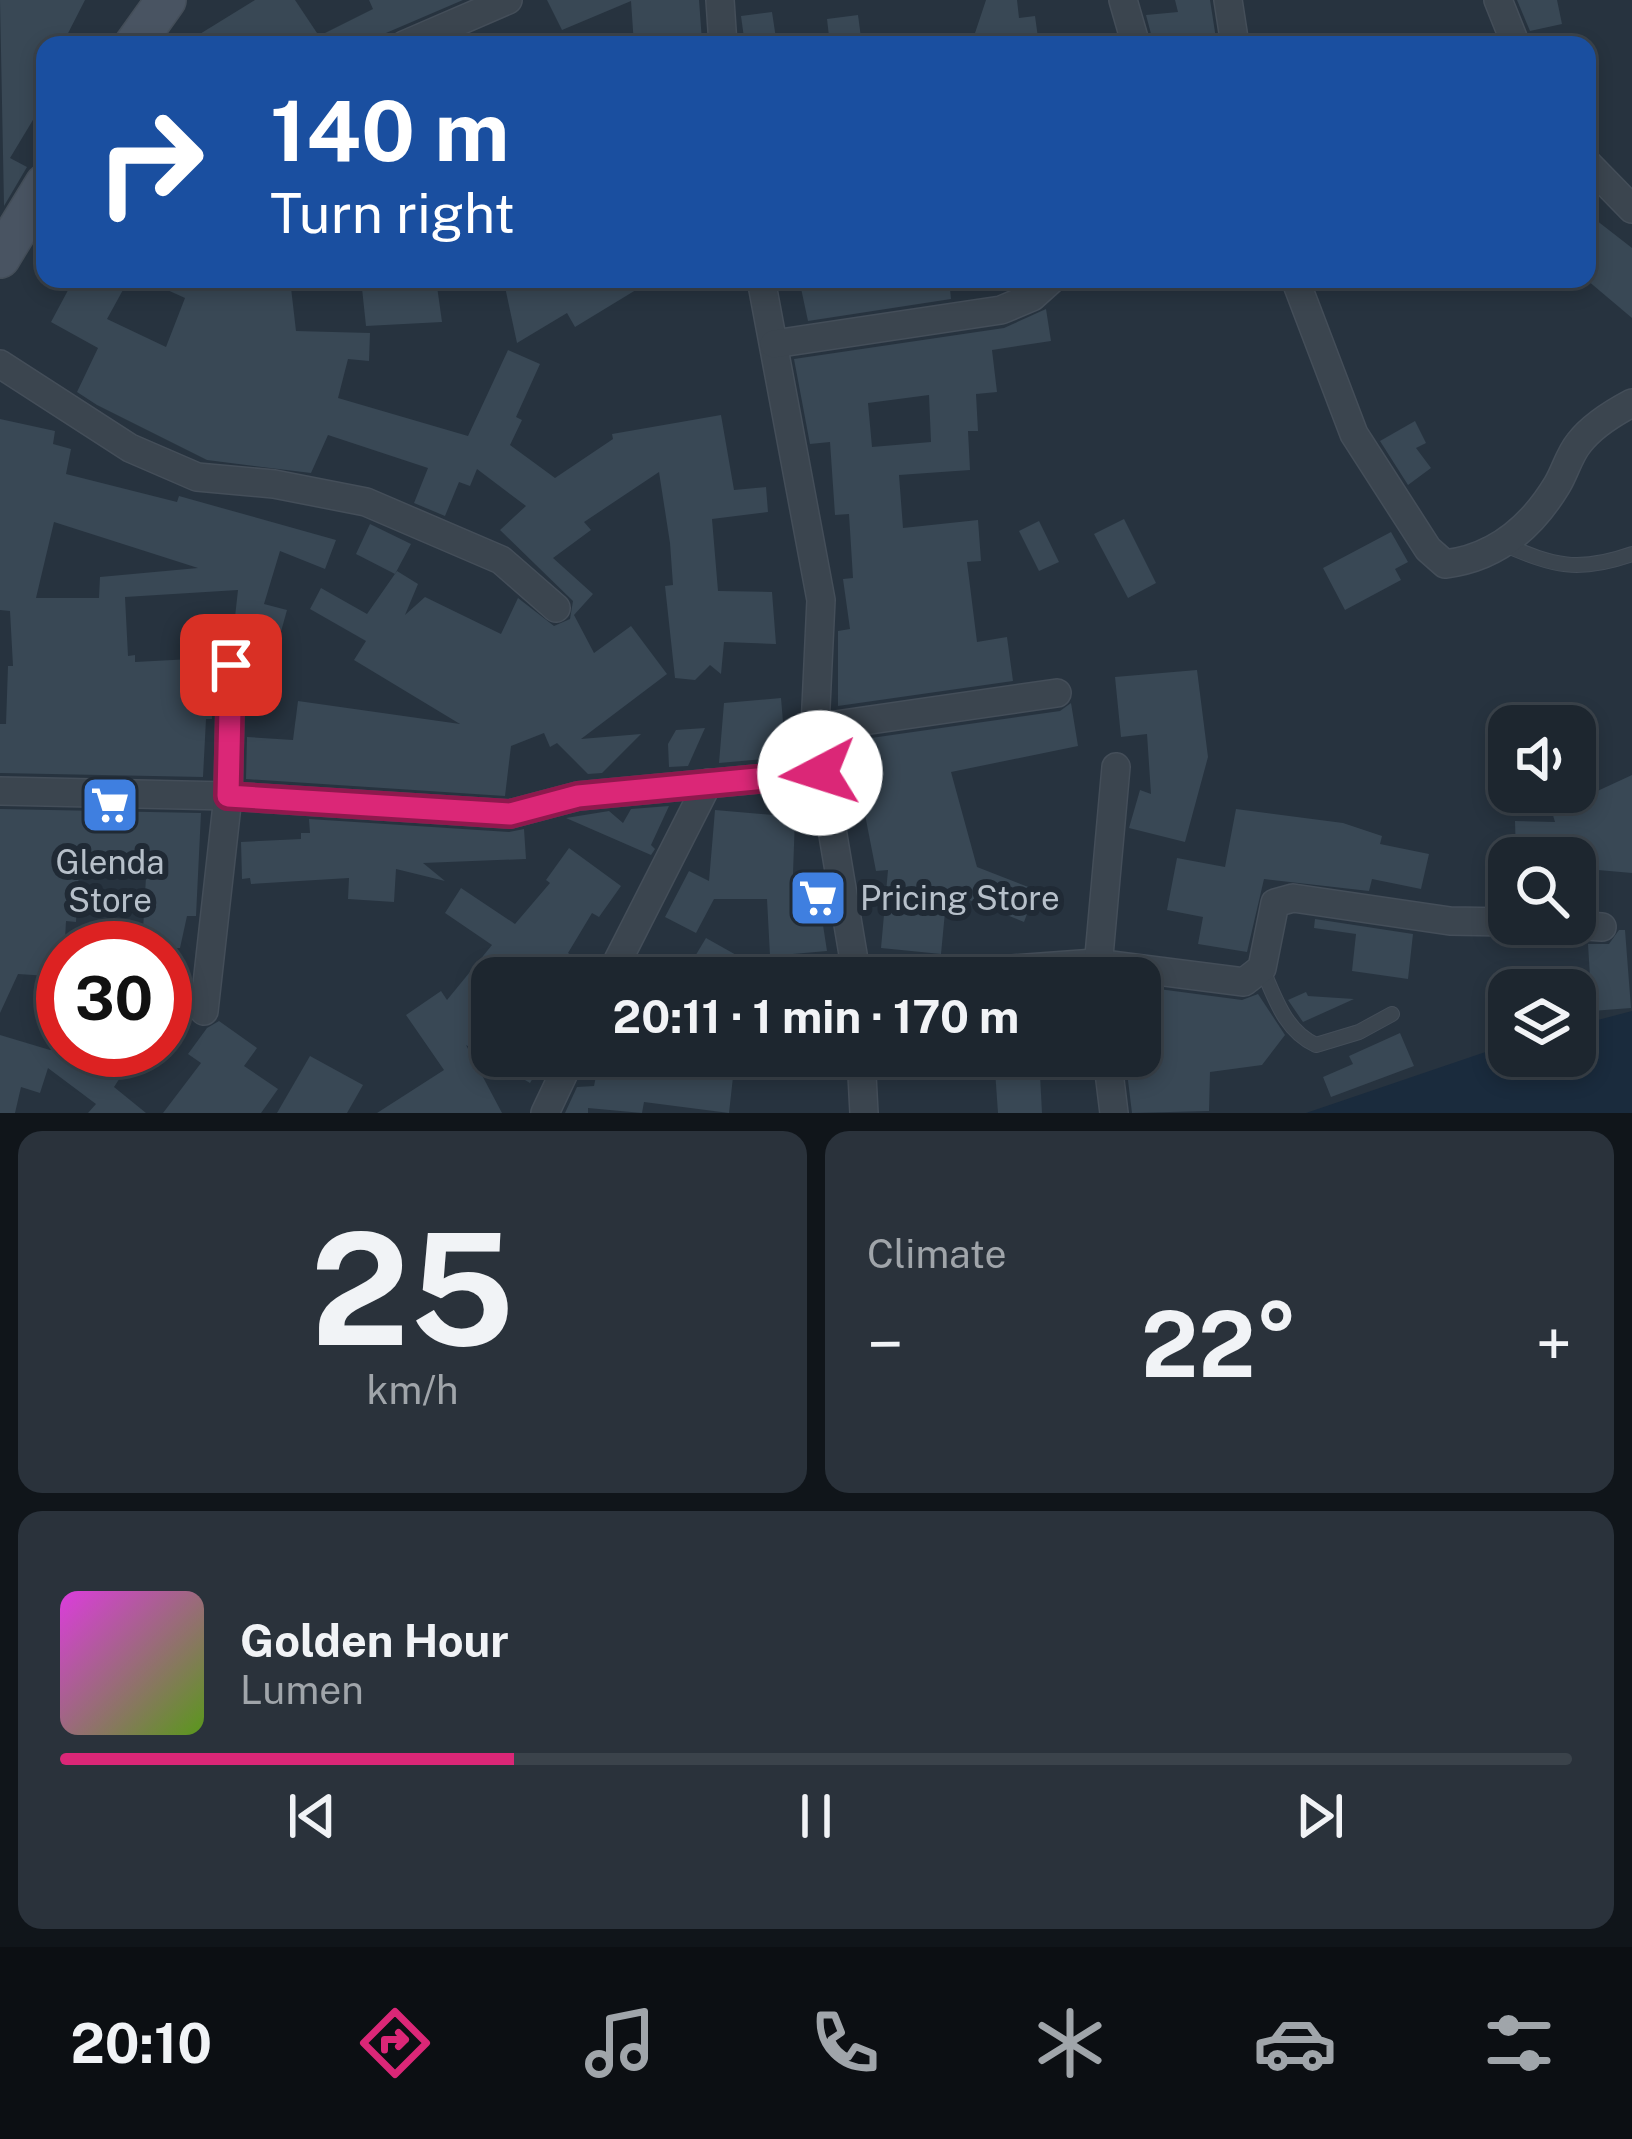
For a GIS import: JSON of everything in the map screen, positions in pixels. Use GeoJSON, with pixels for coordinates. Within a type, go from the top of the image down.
{"type":"FeatureCollection","features":[{"type":"Feature","properties":{"kind":"main road"},"geometry":{"type":"LineString","coordinates":[[140,36],[166,0]]}},
{"type":"Feature","properties":{"kind":"main road"},"geometry":{"type":"LineString","coordinates":[[0,258],[36,199]]}},
{"type":"Feature","properties":{"kind":"street"},"geometry":{"type":"LineString","coordinates":[[425,36],[508,0]]}},
{"type":"Feature","properties":{"kind":"street"},"geometry":{"type":"LineString","coordinates":[[720,0],[722,36]]}},
{"type":"Feature","properties":{"kind":"street"},"geometry":{"type":"LineString","coordinates":[[1123,0],[1133,36]]}},
{"type":"Feature","properties":{"kind":"street"},"geometry":{"type":"LineString","coordinates":[[1228,0],[1234,36]]}},
{"type":"Feature","properties":{"kind":"street"},"geometry":{"type":"LineString","coordinates":[[1498,0],[1512,36]]}},
{"type":"Feature","properties":{"kind":"street"},"geometry":{"type":"LineString","coordinates":[[1596,173],[1632,209]]}},
{"type":"Feature","properties":{"kind":"street"},"geometry":{"type":"LineString","coordinates":[[763,288],[821,600],[815,728],[853,957]]}},
{"type":"Feature","properties":{"kind":"street"},"geometry":{"type":"LineString","coordinates":[[774,344],[1000,310],[1042,288]]}},
{"type":"Feature","properties":{"kind":"street"},"geometry":{"type":"LineString","coordinates":[[1298,288],[1354,434],[1428,549],[1444,564],[1474,560],[1503,544],[1539,513],[1579,442],[1612,413],[1632,403]]}},
{"type":"Feature","properties":{"kind":"street"},"geometry":{"type":"LineString","coordinates":[[0,364],[111,437],[180,470],[197,477],[274,484],[366,502],[501,560],[556,608]]}},
{"type":"Feature","properties":{"kind":"street"},"geometry":{"type":"LineString","coordinates":[[204,1011],[228,796],[231,665]]}},
{"type":"Feature","properties":{"kind":"street"},"geometry":{"type":"LineString","coordinates":[[815,728],[1057,693]]}},
{"type":"Feature","properties":{"kind":"street"},"geometry":{"type":"LineString","coordinates":[[1097,957],[1116,767]]}},
{"type":"Feature","properties":{"kind":"street"},"geometry":{"type":"LineString","coordinates":[[0,791],[228,796],[510,814],[578,796],[820,773]]}},
{"type":"Feature","properties":{"kind":"street"},"geometry":{"type":"LineString","coordinates":[[620,957],[708,783]]}},
{"type":"Feature","properties":{"kind":"street"},"geometry":{"type":"LineString","coordinates":[[1161,977],[1244,982],[1262,968],[1275,903],[1293,898],[1450,921],[1488,922]]}},
{"type":"Feature","properties":{"kind":"street"},"geometry":{"type":"LineString","coordinates":[[1596,927],[1602,927]]}},
{"type":"Feature","properties":{"kind":"street"},"geometry":{"type":"LineString","coordinates":[[545,1113],[562,1077]]}},
{"type":"Feature","properties":{"kind":"street"},"geometry":{"type":"LineString","coordinates":[[862,1077],[864,1113]]}},
{"type":"Feature","properties":{"kind":"street"},"geometry":{"type":"LineString","coordinates":[[1110,1077],[1114,1113]]}},
{"type":"Feature","properties":{"kind":"lane"},"geometry":{"type":"LineString","coordinates":[[1503,544],[1550,564],[1595,567],[1632,554]]}},
{"type":"Feature","properties":{"kind":"lane"},"geometry":{"type":"LineString","coordinates":[[1262,968],[1299,1037],[1316,1045],[1359,1032],[1392,1015]]}},
{"type":"Feature","properties":{"kind":"water"},"geometry":{"type":"Polygon","coordinates":[[[1632,1011],[1632,1113],[1306,1113],[1488,1051],[1488,1077],[1596,1077],[1596,1020],[1632,1011]]]}},
{"type":"Feature","properties":{"kind":"building"},"geometry":{"type":"Polygon","coordinates":[[[0,0],[85,0],[67,36],[36,36],[36,115],[10,158],[27,167],[4,206],[0,0]]]}},
{"type":"Feature","properties":{"kind":"building"},"geometry":{"type":"Polygon","coordinates":[[[255,0],[295,0],[319,36],[197,36],[255,0]]]}},
{"type":"Feature","properties":{"kind":"building"},"geometry":{"type":"Polygon","coordinates":[[[369,0],[463,0],[379,36],[319,36],[373,9],[369,0]]]}},
{"type":"Feature","properties":{"kind":"building"},"geometry":{"type":"Polygon","coordinates":[[[547,0],[699,0],[702,36],[633,36],[631,1],[562,30],[547,0]]]}},
{"type":"Feature","properties":{"kind":"building"},"geometry":{"type":"Polygon","coordinates":[[[986,0],[1017,0],[1019,18],[1035,16],[1038,36],[974,36],[986,0]]]}},
{"type":"Feature","properties":{"kind":"building"},"geometry":{"type":"Polygon","coordinates":[[[1175,0],[1210,0],[1216,36],[1152,36],[1146,15],[1178,12],[1175,0]]]}},
{"type":"Feature","properties":{"kind":"building"},"geometry":{"type":"Polygon","coordinates":[[[1517,0],[1557,0],[1562,24],[1530,31],[1517,0]]]}},
{"type":"Feature","properties":{"kind":"building"},"geometry":{"type":"Polygon","coordinates":[[[772,12],[776,36],[744,36],[741,16],[772,12]]]}},
{"type":"Feature","properties":{"kind":"building"},"geometry":{"type":"Polygon","coordinates":[[[858,15],[861,36],[829,36],[827,19],[858,15]]]}},
{"type":"Feature","properties":{"kind":"building"},"geometry":{"type":"Polygon","coordinates":[[[1596,220],[1632,248],[1632,318],[1596,288],[1596,220]]]}},
{"type":"Feature","properties":{"kind":"building"},"geometry":{"type":"Polygon","coordinates":[[[69,288],[124,288],[107,319],[166,347],[185,298],[163,288],[291,288],[296,331],[370,333],[369,361],[348,359],[338,398],[468,436],[508,350],[540,364],[516,417],[522,420],[510,445],[555,478],[613,439],[612,434],[721,415],[734,490],[766,487],[768,512],[712,519],[718,591],[772,592],[776,644],[724,642],[721,674],[710,665],[695,680],[675,678],[665,586],[673,585],[670,543],[659,472],[584,522],[591,530],[553,558],[593,594],[574,615],[594,653],[631,626],[667,674],[581,739],[641,734],[602,773],[588,774],[557,743],[550,747],[544,733],[511,746],[505,796],[246,779],[247,737],[293,740],[298,701],[460,724],[354,660],[366,641],[310,609],[321,588],[367,614],[397,571],[418,584],[405,615],[425,597],[501,634],[518,598],[554,626],[570,619],[573,601],[500,530],[526,506],[477,469],[470,486],[459,482],[445,516],[414,503],[428,468],[328,435],[311,473],[207,460],[77,392],[98,348],[51,322],[69,288]]]}},
{"type":"Feature","properties":{"kind":"building"},"geometry":{"type":"Polygon","coordinates":[[[362,288],[437,288],[442,322],[366,326],[362,288]]]}},
{"type":"Feature","properties":{"kind":"building"},"geometry":{"type":"Polygon","coordinates":[[[505,288],[639,288],[575,327],[567,313],[517,343],[505,288]]]}},
{"type":"Feature","properties":{"kind":"building"},"geometry":{"type":"Polygon","coordinates":[[[801,288],[950,288],[951,299],[808,321],[801,288]]]}},
{"type":"Feature","properties":{"kind":"building"},"geometry":{"type":"Polygon","coordinates":[[[1046,309],[1051,341],[992,350],[997,392],[976,394],[978,431],[968,431],[970,470],[899,475],[903,528],[978,520],[981,561],[967,562],[977,642],[1007,637],[1013,681],[838,706],[838,631],[850,629],[843,579],[853,578],[849,514],[835,515],[830,442],[810,444],[794,359],[1004,328],[1046,309]],[[929,395],[868,403],[872,447],[931,442],[929,395]]]}},
{"type":"Feature","properties":{"kind":"building"},"geometry":{"type":"Polygon","coordinates":[[[0,419],[55,431],[53,444],[71,449],[66,474],[177,502],[179,496],[336,540],[325,569],[280,551],[264,604],[287,610],[277,646],[233,635],[238,590],[125,597],[128,656],[135,655],[135,662],[210,658],[212,719],[206,719],[203,777],[0,773],[0,724],[6,724],[8,666],[13,666],[10,611],[0,610],[0,419]],[[54,522],[36,598],[99,598],[100,577],[198,568],[54,522]]]}},
{"type":"Feature","properties":{"kind":"building"},"geometry":{"type":"Polygon","coordinates":[[[1415,421],[1426,443],[1416,448],[1431,468],[1408,485],[1380,441],[1415,421]]]}},
{"type":"Feature","properties":{"kind":"building"},"geometry":{"type":"Polygon","coordinates":[[[1124,519],[1156,583],[1128,598],[1094,534],[1124,519]]]}},
{"type":"Feature","properties":{"kind":"building"},"geometry":{"type":"Polygon","coordinates":[[[1039,521],[1059,562],[1039,571],[1019,531],[1039,521]]]}},
{"type":"Feature","properties":{"kind":"building"},"geometry":{"type":"Polygon","coordinates":[[[370,524],[411,544],[395,574],[356,554],[370,524]]]}},
{"type":"Feature","properties":{"kind":"building"},"geometry":{"type":"Polygon","coordinates":[[[1391,532],[1408,562],[1395,569],[1401,580],[1345,610],[1323,568],[1391,532]]]}},
{"type":"Feature","properties":{"kind":"building"},"geometry":{"type":"Polygon","coordinates":[[[1197,670],[1208,757],[1185,842],[1129,828],[1140,790],[1151,794],[1147,734],[1121,737],[1115,677],[1197,670]]]}},
{"type":"Feature","properties":{"kind":"building"},"geometry":{"type":"Polygon","coordinates":[[[781,698],[786,757],[719,763],[724,703],[781,698]]]}},
{"type":"Feature","properties":{"kind":"building"},"geometry":{"type":"Polygon","coordinates":[[[1071,703],[1078,746],[951,772],[977,867],[1036,890],[1024,922],[947,891],[941,954],[881,948],[888,870],[876,871],[860,789],[849,791],[844,758],[838,758],[836,743],[1060,711],[1071,703]]]}},
{"type":"Feature","properties":{"kind":"building"},"geometry":{"type":"Polygon","coordinates":[[[705,728],[688,766],[669,767],[668,744],[676,730],[705,728]]]}},
{"type":"Feature","properties":{"kind":"building"},"geometry":{"type":"Polygon","coordinates":[[[1632,775],[1632,873],[1596,870],[1596,837],[1515,837],[1515,821],[1555,822],[1552,813],[1596,813],[1596,792],[1632,775]]]}},
{"type":"Feature","properties":{"kind":"building"},"geometry":{"type":"Polygon","coordinates":[[[669,806],[651,855],[566,818],[609,811],[623,823],[631,809],[669,806]]]}},
{"type":"Feature","properties":{"kind":"building"},"geometry":{"type":"Polygon","coordinates":[[[0,809],[201,813],[196,916],[187,916],[186,921],[144,921],[147,859],[80,855],[76,921],[36,921],[36,975],[18,974],[0,1013],[0,809]]]}},
{"type":"Feature","properties":{"kind":"building"},"geometry":{"type":"Polygon","coordinates":[[[1236,809],[1343,823],[1382,836],[1380,844],[1429,854],[1421,889],[1372,879],[1369,891],[1264,879],[1247,952],[1198,944],[1203,917],[1167,910],[1177,858],[1225,867],[1236,809]]]}},
{"type":"Feature","properties":{"kind":"building"},"geometry":{"type":"Polygon","coordinates":[[[715,810],[795,817],[792,902],[819,899],[827,951],[770,956],[767,899],[714,899],[696,933],[665,917],[689,871],[709,881],[715,810]]]}},
{"type":"Feature","properties":{"kind":"building"},"geometry":{"type":"Polygon","coordinates":[[[309,819],[509,832],[524,829],[526,859],[423,863],[445,881],[396,869],[394,902],[348,899],[349,878],[251,884],[250,878],[242,879],[241,842],[301,839],[301,833],[310,833],[309,819]]]}},
{"type":"Feature","properties":{"kind":"building"},"geometry":{"type":"Polygon","coordinates":[[[569,848],[621,886],[599,917],[592,913],[569,957],[482,957],[492,945],[445,913],[461,888],[515,924],[550,883],[546,880],[569,848]]]}},
{"type":"Feature","properties":{"kind":"building"},"geometry":{"type":"Polygon","coordinates":[[[1315,919],[1413,934],[1408,979],[1352,971],[1356,934],[1314,928],[1315,919]]]}},
{"type":"Feature","properties":{"kind":"building"},"geometry":{"type":"Polygon","coordinates":[[[1619,930],[1625,930],[1631,1008],[1596,1011],[1596,969],[1589,969],[1588,945],[1609,944],[1619,930]]]}},
{"type":"Feature","properties":{"kind":"building"},"geometry":{"type":"Polygon","coordinates":[[[706,938],[738,956],[737,957],[695,957],[706,938]]]}},
{"type":"Feature","properties":{"kind":"building"},"geometry":{"type":"Polygon","coordinates":[[[471,971],[471,1048],[466,1045],[471,1077],[483,1077],[502,1113],[377,1113],[444,1070],[406,1015],[441,991],[447,1000],[471,971]]]}},
{"type":"Feature","properties":{"kind":"building"},"geometry":{"type":"Polygon","coordinates":[[[1161,989],[1242,1000],[1258,994],[1285,1035],[1262,1065],[1210,1072],[1209,1111],[1132,1113],[1128,1077],[1161,1077],[1161,989]]]}},
{"type":"Feature","properties":{"kind":"building"},"geometry":{"type":"Polygon","coordinates":[[[1306,992],[1308,996],[1354,999],[1303,1022],[1288,1000],[1306,992]]]}},
{"type":"Feature","properties":{"kind":"building"},"geometry":{"type":"Polygon","coordinates":[[[219,1021],[257,1048],[244,1066],[278,1089],[261,1113],[163,1113],[201,1063],[192,1057],[192,1049],[207,1028],[219,1021]]]}},
{"type":"Feature","properties":{"kind":"building"},"geometry":{"type":"Polygon","coordinates":[[[1400,1033],[1414,1066],[1331,1097],[1323,1077],[1353,1064],[1349,1056],[1400,1033]]]}},
{"type":"Feature","properties":{"kind":"building"},"geometry":{"type":"Polygon","coordinates":[[[0,1035],[36,1046],[36,1077],[45,1077],[40,1093],[21,1087],[15,1113],[0,1113],[0,1035]]]}},
{"type":"Feature","properties":{"kind":"building"},"geometry":{"type":"Polygon","coordinates":[[[310,1056],[363,1085],[347,1113],[277,1113],[310,1056]]]}},
{"type":"Feature","properties":{"kind":"building"},"geometry":{"type":"Polygon","coordinates":[[[60,1077],[120,1077],[114,1087],[146,1113],[88,1113],[96,1104],[60,1077]]]}},
{"type":"Feature","properties":{"kind":"building"},"geometry":{"type":"Polygon","coordinates":[[[596,1077],[733,1077],[729,1113],[644,1102],[642,1113],[588,1108],[588,1113],[565,1113],[577,1087],[594,1086],[596,1077]]]}},
{"type":"Feature","properties":{"kind":"building"},"geometry":{"type":"Polygon","coordinates":[[[995,1077],[1040,1077],[1042,1113],[998,1113],[995,1077]]]}},
{"type":"Feature","properties":{"kind":"place","name":"Glenda Store"},"geometry":{"type":"Point","coordinates":[110,805]}},
{"type":"Feature","properties":{"kind":"place","name":"Pricing Store"},"geometry":{"type":"Point","coordinates":[818,898]}},
{"type":"Feature","properties":{"kind":"route"},"geometry":{"type":"LineString","coordinates":[[231,665],[228,796],[510,814],[578,796],[820,773]]}}]}
